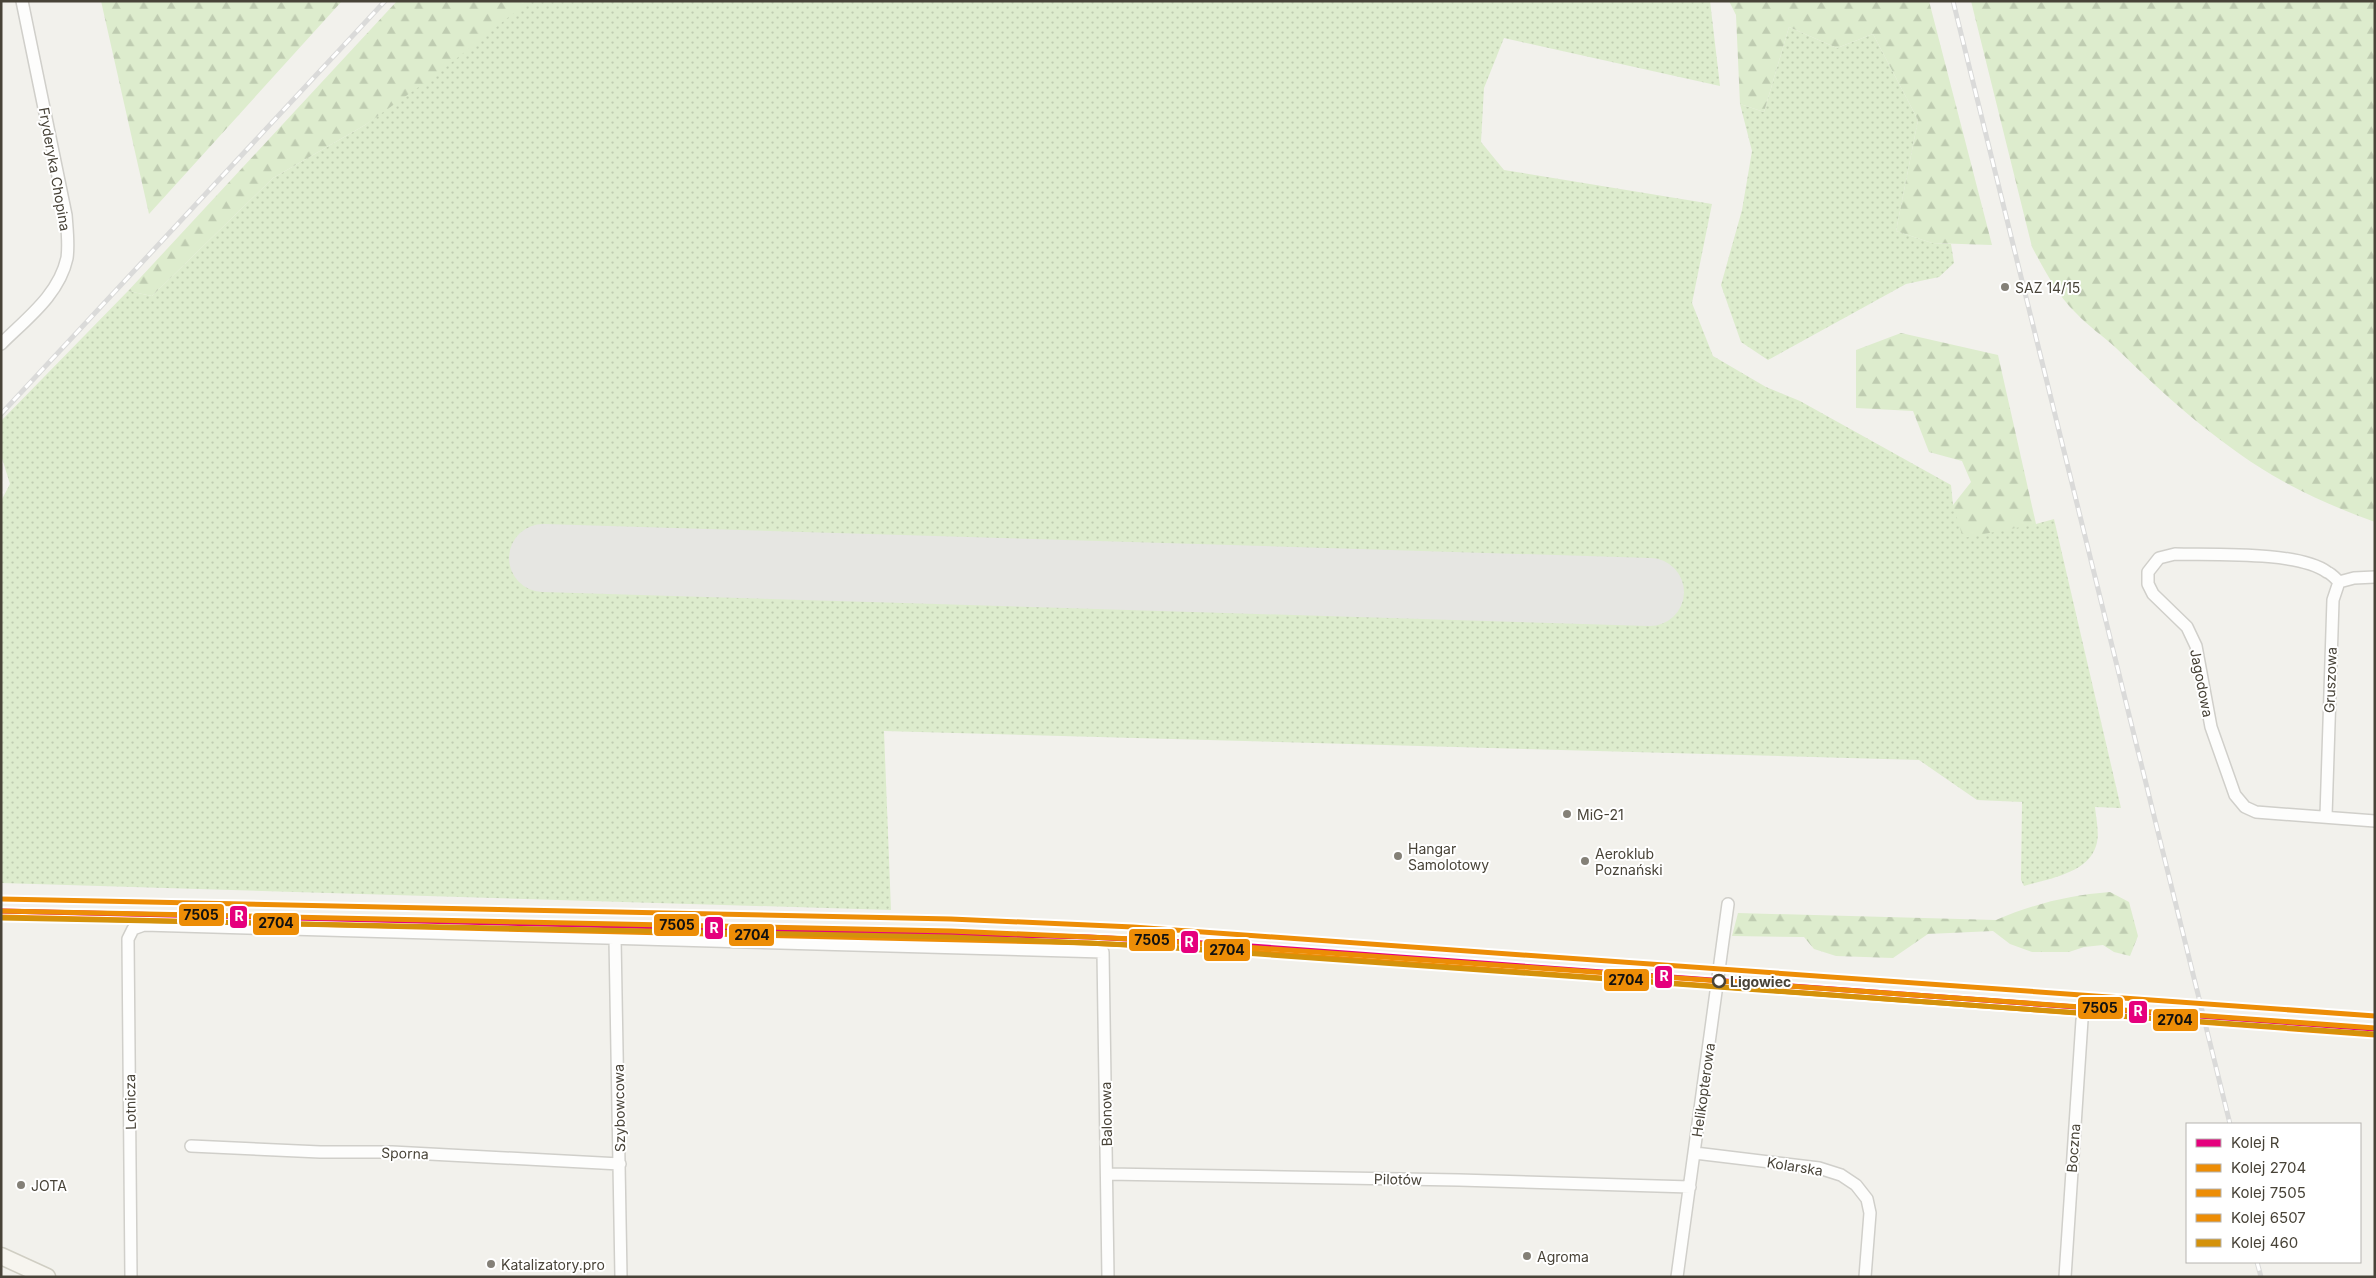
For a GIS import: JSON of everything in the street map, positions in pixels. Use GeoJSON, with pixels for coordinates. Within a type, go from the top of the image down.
{"type":"FeatureCollection","features":[{"type":"Feature","properties":{"kind":"main road"},"geometry":{"type":"LineString","coordinates":[[1,1256],[47,1277]]}},
{"type":"Feature","properties":{"kind":"street","name":"Fryderyka Chopina"},"geometry":{"type":"LineString","coordinates":[[1,344],[52,292],[60,279],[67,258],[68,245],[66,215],[22,1]]}},
{"type":"Feature","properties":{"kind":"street","name":"Jagodowa"},"geometry":{"type":"LineString","coordinates":[[2326,816],[2256,812],[2245,807],[2235,795],[2211,727],[2196,646],[2187,627],[2153,594],[2148,584],[2148,572],[2159,558],[2175,554],[2280,558],[2308,564],[2326,571],[2339,582]]}},
{"type":"Feature","properties":{"kind":"street"},"geometry":{"type":"LineString","coordinates":[[2339,582],[2354,578],[2375,577]]}},
{"type":"Feature","properties":{"kind":"street","name":"Gruszowa"},"geometry":{"type":"LineString","coordinates":[[2326,816],[2333,600],[2339,582]]}},
{"type":"Feature","properties":{"kind":"street"},"geometry":{"type":"LineString","coordinates":[[2326,816],[2375,821]]}},
{"type":"Feature","properties":{"kind":"street","name":"Helikopterowa"},"geometry":{"type":"LineString","coordinates":[[1677,1277],[1728,904]]}},
{"type":"Feature","properties":{"kind":"street","name":"Lotnicza"},"geometry":{"type":"LineString","coordinates":[[131,1277],[128,940],[133,929],[144,925],[615,938]]}},
{"type":"Feature","properties":{"kind":"street","name":"Balonowa"},"geometry":{"type":"LineString","coordinates":[[615,938],[1103,952],[1108,1277]]}},
{"type":"Feature","properties":{"kind":"street","name":"Szybowcowa"},"geometry":{"type":"LineString","coordinates":[[615,938],[621,1277]]}},
{"type":"Feature","properties":{"kind":"street","name":"Boczna"},"geometry":{"type":"LineString","coordinates":[[2065,1277],[2082,1020]]}},
{"type":"Feature","properties":{"kind":"street","name":"Sporna"},"geometry":{"type":"LineString","coordinates":[[191,1146],[320,1152],[392,1152],[620,1164]]}},
{"type":"Feature","properties":{"kind":"street","name":"Kolarska"},"geometry":{"type":"LineString","coordinates":[[1695,1153],[1819,1168],[1841,1175],[1856,1185],[1868,1199],[1870,1213],[1865,1277]]}},
{"type":"Feature","properties":{"kind":"street","name":"Pilotów"},"geometry":{"type":"LineString","coordinates":[[1107,1174],[1449,1180],[1690,1187]]}},
{"type":"Feature","properties":{"kind":"green space"},"geometry":{"type":"Polygon","coordinates":[[[101,1],[342,1],[149,214],[101,1]]]}},
{"type":"Feature","properties":{"kind":"green space"},"geometry":{"type":"Polygon","coordinates":[[[397,1],[529,1],[437,74],[365,125],[273,178],[152,296],[128,291],[397,1]]]}},
{"type":"Feature","properties":{"kind":"green space"},"geometry":{"type":"Polygon","coordinates":[[[528,1],[1710,1],[1720,86],[1504,38],[1484,88],[1481,142],[1504,170],[1712,204],[1692,303],[1713,356],[1766,387],[1800,401],[1951,485],[1953,505],[2036,524],[2054,519],[2121,808],[2095,807],[2098,832],[2097,842],[2092,855],[2085,863],[2066,874],[2024,886],[2021,880],[2022,802],[1977,800],[1919,760],[884,731],[891,910],[1,883],[1,501],[10,484],[1,455],[1,421],[128,291],[152,296],[273,178],[365,125],[528,1]]]}},
{"type":"Feature","properties":{"kind":"green space"},"geometry":{"type":"Polygon","coordinates":[[[1729,1],[1929,1],[1992,245],[1932,243],[1896,231],[1918,120],[1873,34],[1837,48],[1789,27],[1764,112],[1740,104],[1736,15],[1729,1]]]}},
{"type":"Feature","properties":{"kind":"green space"},"geometry":{"type":"Polygon","coordinates":[[[1971,1],[2375,1],[2375,522],[2297,489],[2230,447],[2171,399],[2069,306],[2051,282],[2032,247],[1971,1]]]}},
{"type":"Feature","properties":{"kind":"green space"},"geometry":{"type":"Polygon","coordinates":[[[1789,27],[1837,48],[1873,34],[1918,120],[1896,231],[1932,243],[1951,244],[1954,263],[1939,277],[1906,284],[1768,360],[1741,342],[1721,285],[1742,210],[1752,151],[1740,104],[1764,112],[1789,27]]]}},
{"type":"Feature","properties":{"kind":"green space"},"geometry":{"type":"Polygon","coordinates":[[[1901,333],[1998,355],[2036,524],[1963,538],[1953,505],[1971,482],[1962,461],[1929,452],[1913,411],[1856,408],[1856,350],[1901,333]]]}},
{"type":"Feature","properties":{"kind":"green space"},"geometry":{"type":"Polygon","coordinates":[[[2110,892],[2129,902],[2138,936],[2130,956],[2114,952],[2103,945],[2084,947],[2069,952],[2032,952],[2010,944],[1993,931],[1928,934],[1893,958],[1836,956],[1814,949],[1804,937],[1732,936],[1738,913],[1996,920],[2052,901],[2080,895],[2110,892]]]}},
{"type":"Feature","properties":{"kind":"runway"},"geometry":{"type":"LineString","coordinates":[[543,558],[1650,592]]}},
{"type":"Feature","properties":{"kind":"railway"},"geometry":{"type":"LineString","coordinates":[[1,414],[385,1]]}},
{"type":"Feature","properties":{"kind":"railway"},"geometry":{"type":"LineString","coordinates":[[1953,1],[2230,1123]]}},
{"type":"Feature","properties":{"kind":"railway"},"geometry":{"type":"LineString","coordinates":[[2257,1263],[2261,1277]]}},
{"type":"Feature","properties":{"kind":"rail line","name":"6507"},"geometry":{"type":"LineString","coordinates":[[1,899],[951,919],[1133,927],[2375,1016]]}},
{"type":"Feature","properties":{"kind":"rail line","name":"R"},"geometry":{"type":"LineString","coordinates":[[1,911],[1088,937],[1223,944],[2375,1029]]}},
{"type":"Feature","properties":{"kind":"rail line","name":"7505"},"geometry":{"type":"LineString","coordinates":[[1,911],[951,931],[1133,939],[2375,1028]]}},
{"type":"Feature","properties":{"kind":"rail line","name":"2704"},"geometry":{"type":"LineString","coordinates":[[1,917],[1088,943],[1223,950],[2375,1035]]}},
{"type":"Feature","properties":{"kind":"rail line","name":"460"},"geometry":{"type":"LineString","coordinates":[[1,918],[951,937],[1132,945],[2374,1034]]}},
{"type":"Feature","properties":{"kind":"place","name":"SAZ 14/15"},"geometry":{"type":"Point","coordinates":[2005,287]}},
{"type":"Feature","properties":{"kind":"place","name":"MiG-21"},"geometry":{"type":"Point","coordinates":[1567,814]}},
{"type":"Feature","properties":{"kind":"place","name":"Hangar Samolotowy"},"geometry":{"type":"Point","coordinates":[1398,856]}},
{"type":"Feature","properties":{"kind":"place","name":"Aeroklub Poznański"},"geometry":{"type":"Point","coordinates":[1585,861]}},
{"type":"Feature","properties":{"kind":"place","name":"Ligowiec"},"geometry":{"type":"Point","coordinates":[1719,981]}},
{"type":"Feature","properties":{"kind":"place","name":"JOTA"},"geometry":{"type":"Point","coordinates":[21,1185]}},
{"type":"Feature","properties":{"kind":"place","name":"Agroma"},"geometry":{"type":"Point","coordinates":[1527,1256]}},
{"type":"Feature","properties":{"kind":"place","name":"Katalizatory.pro"},"geometry":{"type":"Point","coordinates":[491,1264]}}]}
